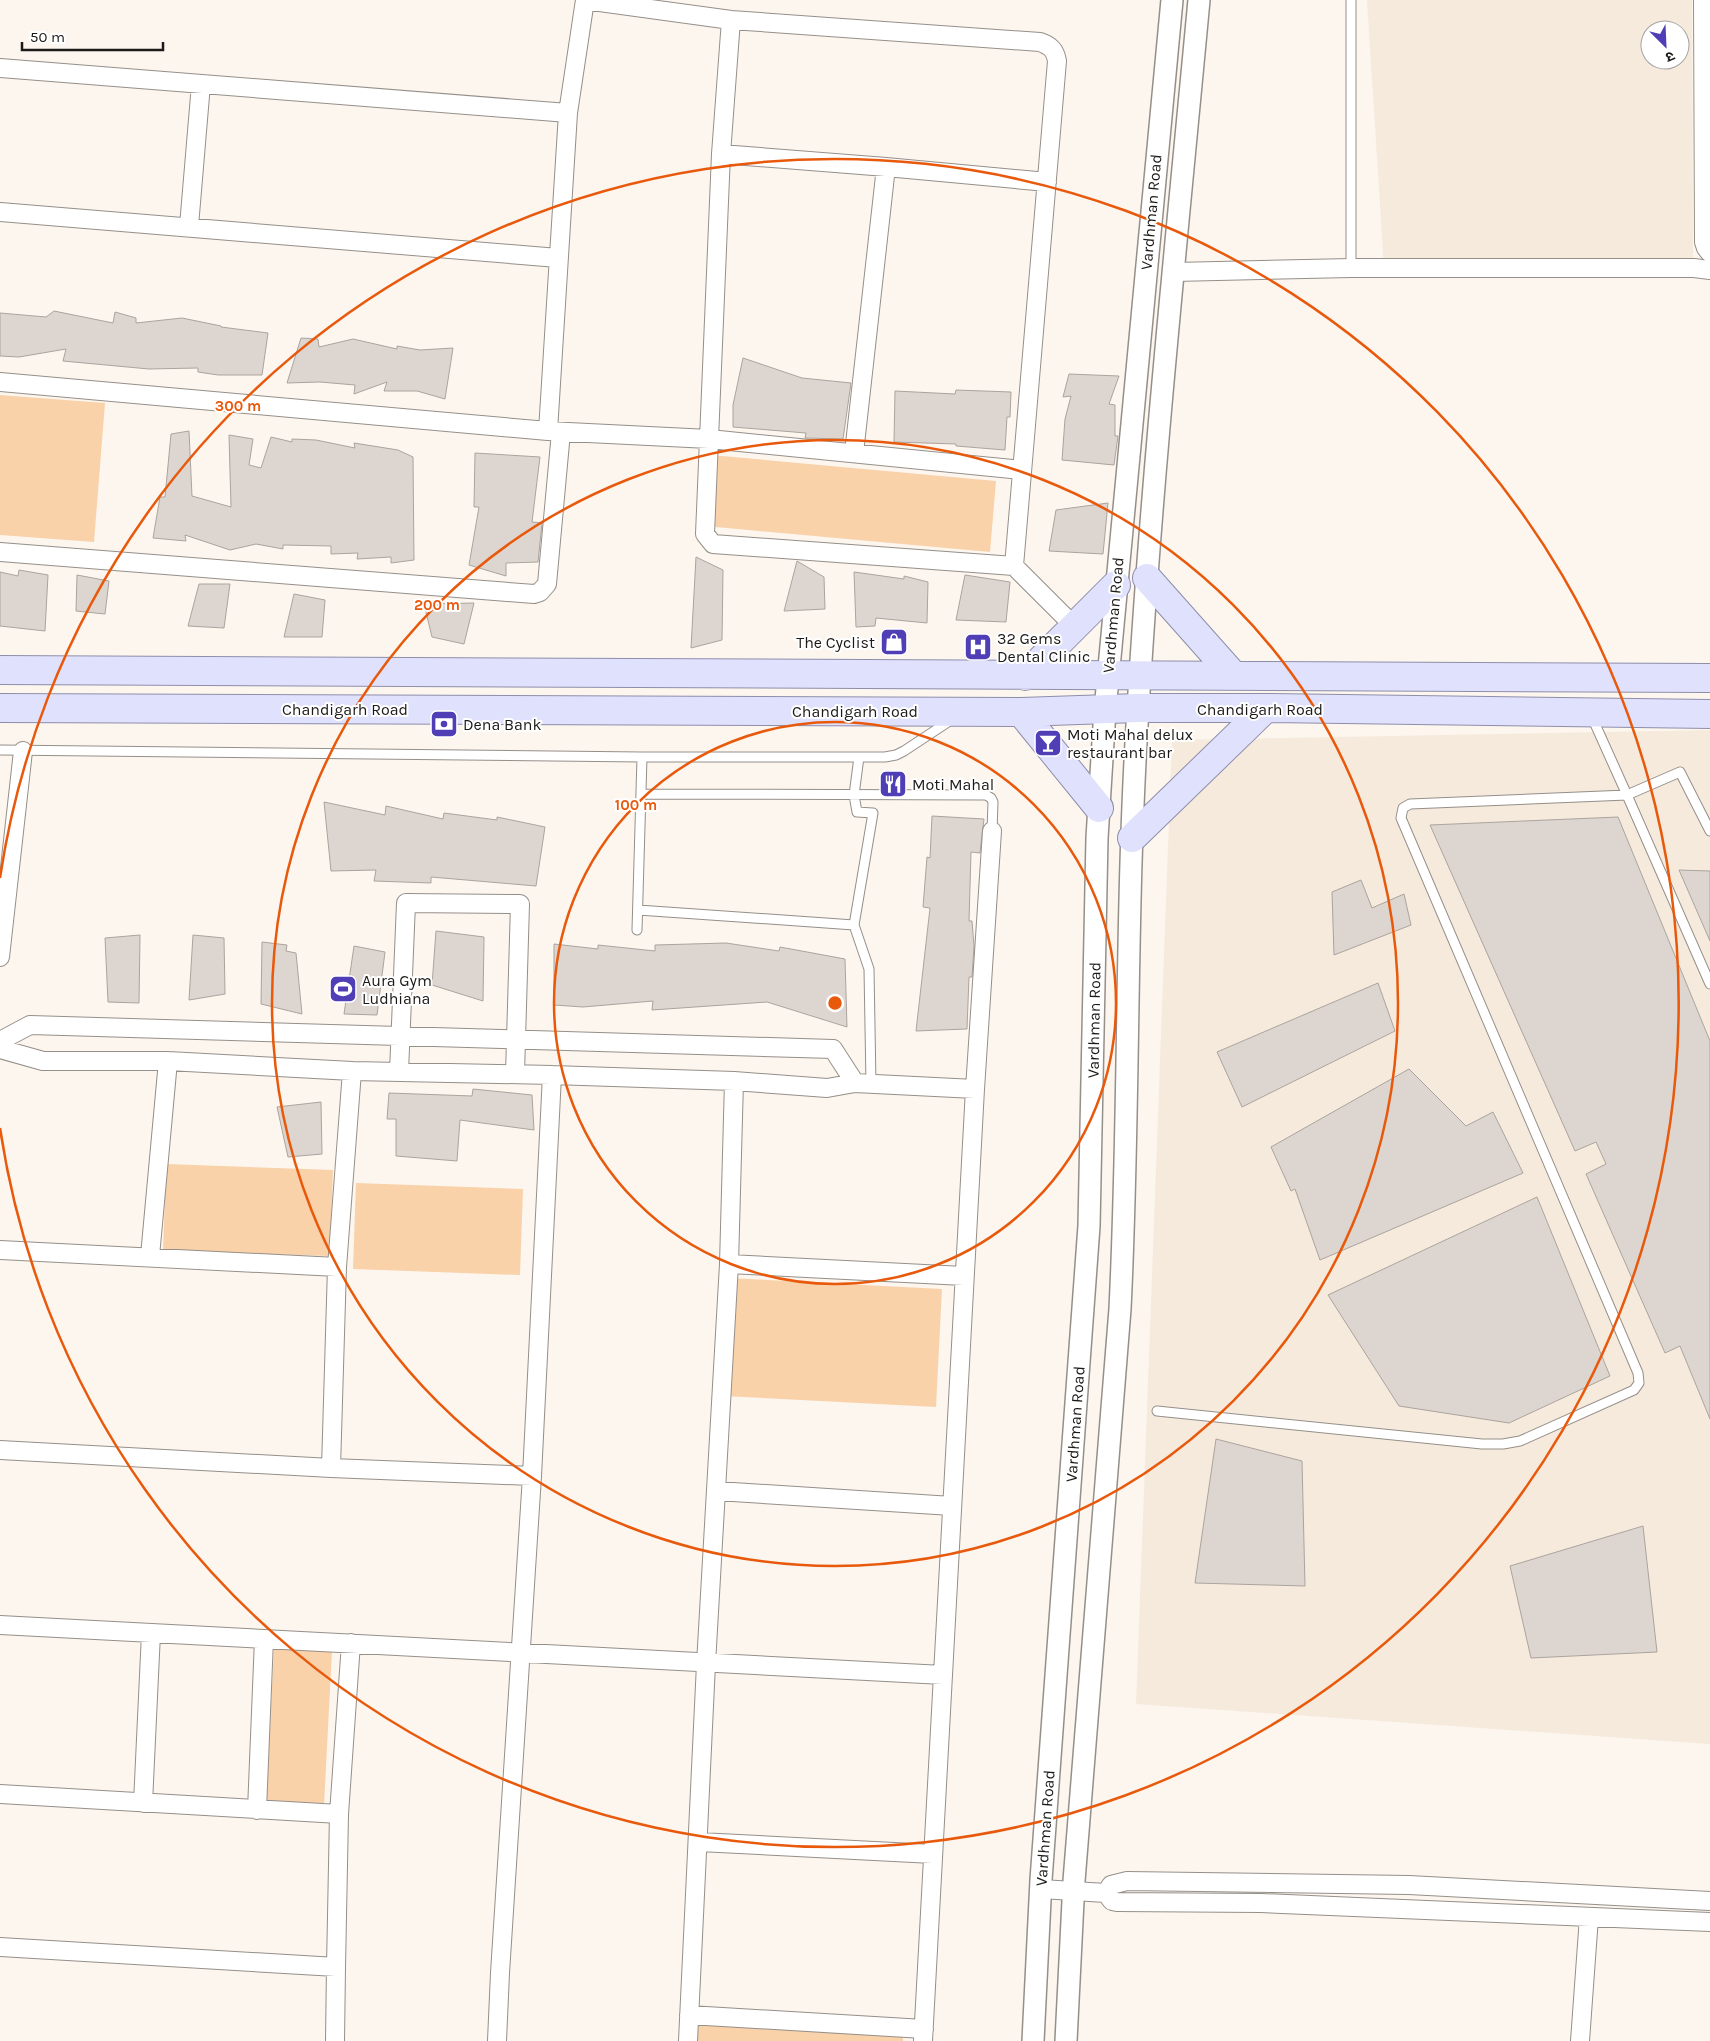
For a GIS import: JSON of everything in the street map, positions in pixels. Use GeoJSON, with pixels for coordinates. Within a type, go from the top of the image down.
{"type":"FeatureCollection","features":[{"type":"Feature","properties":{"kind":"main road"},"geometry":{"type":"LineString","coordinates":[[1147,578],[1234,676]]}},
{"type":"Feature","properties":{"kind":"main road"},"geometry":{"type":"LineString","coordinates":[[1025,676],[1116,586]]}},
{"type":"Feature","properties":{"kind":"main road","name":"Chandigarh Road"},"geometry":{"type":"LineString","coordinates":[[0,670],[1108,677],[1710,678]]}},
{"type":"Feature","properties":{"kind":"main road","name":"Chandigarh Road"},"geometry":{"type":"LineString","coordinates":[[0,708],[1021,712],[1138,708],[1266,708],[1710,714]]}},
{"type":"Feature","properties":{"kind":"main road"},"geometry":{"type":"LineString","coordinates":[[1132,838],[1266,708]]}},
{"type":"Feature","properties":{"kind":"main road"},"geometry":{"type":"LineString","coordinates":[[1021,712],[1099,808]]}},
{"type":"Feature","properties":{"kind":"street"},"geometry":{"type":"LineString","coordinates":[[0,552],[534,594],[540,592],[546,584],[554,431],[558,258],[568,113],[585,0],[731,20],[1040,42],[1049,45],[1056,52],[1057,61],[1014,566]]}},
{"type":"Feature","properties":{"kind":"street","name":"Vardhman Road"},"geometry":{"type":"LineString","coordinates":[[1032,2041],[1041,1889],[1090,1226],[1099,808],[1105,710],[1172,0]]}},
{"type":"Feature","properties":{"kind":"street","name":"Vardhman Road"},"geometry":{"type":"LineString","coordinates":[[1066,2041],[1074,1891],[1120,1309],[1124,1225],[1132,838],[1140,676],[1147,578],[1199,0]]}},
{"type":"Feature","properties":{"kind":"street"},"geometry":{"type":"LineString","coordinates":[[1703,0],[1704,242],[1710,253]]}},
{"type":"Feature","properties":{"kind":"street"},"geometry":{"type":"LineString","coordinates":[[731,20],[721,154],[705,534],[713,544],[1014,566],[1075,627]]}},
{"type":"Feature","properties":{"kind":"street"},"geometry":{"type":"LineString","coordinates":[[0,68],[568,113]]}},
{"type":"Feature","properties":{"kind":"street"},"geometry":{"type":"LineString","coordinates":[[188,226],[201,84]]}},
{"type":"Feature","properties":{"kind":"street"},"geometry":{"type":"LineString","coordinates":[[721,154],[1046,182]]}},
{"type":"Feature","properties":{"kind":"street"},"geometry":{"type":"LineString","coordinates":[[854,453],[886,167]]}},
{"type":"Feature","properties":{"kind":"street"},"geometry":{"type":"LineString","coordinates":[[0,212],[558,258]]}},
{"type":"Feature","properties":{"kind":"street"},"geometry":{"type":"LineString","coordinates":[[1174,272],[1351,268],[1694,268],[1710,270]]}},
{"type":"Feature","properties":{"kind":"street"},"geometry":{"type":"LineString","coordinates":[[0,382],[554,431],[709,440],[1022,470]]}},
{"type":"Feature","properties":{"kind":"street"},"geometry":{"type":"LineString","coordinates":[[0,957],[23,751]]}},
{"type":"Feature","properties":{"kind":"street"},"geometry":{"type":"LineString","coordinates":[[689,2015],[923,2035],[964,1276],[992,831]]}},
{"type":"Feature","properties":{"kind":"street"},"geometry":{"type":"LineString","coordinates":[[399,1072],[406,903],[520,904],[515,1074]]}},
{"type":"Feature","properties":{"kind":"street"},"geometry":{"type":"LineString","coordinates":[[0,1041],[30,1025],[833,1049],[863,1084]]}},
{"type":"Feature","properties":{"kind":"street"},"geometry":{"type":"LineString","coordinates":[[0,1048],[43,1061],[168,1061],[352,1071],[734,1081],[827,1088],[863,1084],[975,1089]]}},
{"type":"Feature","properties":{"kind":"street"},"geometry":{"type":"LineString","coordinates":[[150,1256],[168,1061]]}},
{"type":"Feature","properties":{"kind":"street"},"geometry":{"type":"LineString","coordinates":[[331,1468],[337,1267],[352,1071]]}},
{"type":"Feature","properties":{"kind":"street"},"geometry":{"type":"LineString","coordinates":[[497,2041],[532,1476],[552,1075]]}},
{"type":"Feature","properties":{"kind":"street"},"geometry":{"type":"LineString","coordinates":[[688,2041],[706,1664],[729,1264],[734,1081]]}},
{"type":"Feature","properties":{"kind":"street"},"geometry":{"type":"LineString","coordinates":[[0,1250],[150,1256],[337,1267]]}},
{"type":"Feature","properties":{"kind":"street"},"geometry":{"type":"LineString","coordinates":[[729,1264],[964,1276]]}},
{"type":"Feature","properties":{"kind":"street"},"geometry":{"type":"LineString","coordinates":[[0,1450],[331,1468],[532,1476]]}},
{"type":"Feature","properties":{"kind":"street"},"geometry":{"type":"LineString","coordinates":[[717,1491],[952,1506]]}},
{"type":"Feature","properties":{"kind":"street"},"geometry":{"type":"LineString","coordinates":[[0,1625],[521,1652],[706,1664],[943,1675]]}},
{"type":"Feature","properties":{"kind":"street"},"geometry":{"type":"LineString","coordinates":[[143,1803],[151,1633]]}},
{"type":"Feature","properties":{"kind":"street"},"geometry":{"type":"LineString","coordinates":[[257,1810],[264,1639]]}},
{"type":"Feature","properties":{"kind":"street"},"geometry":{"type":"LineString","coordinates":[[335,2041],[339,1814],[351,1643]]}},
{"type":"Feature","properties":{"kind":"street"},"geometry":{"type":"LineString","coordinates":[[0,1794],[339,1814]]}},
{"type":"Feature","properties":{"kind":"street"},"geometry":{"type":"LineString","coordinates":[[699,1842],[933,1854]]}},
{"type":"Feature","properties":{"kind":"street"},"geometry":{"type":"LineString","coordinates":[[1106,1893],[1111,1885],[1127,1881],[1409,1885],[1710,1901]]}},
{"type":"Feature","properties":{"kind":"street"},"geometry":{"type":"LineString","coordinates":[[1041,1889],[1106,1893],[1112,1901],[1117,1902],[1261,1903],[1710,1922]]}},
{"type":"Feature","properties":{"kind":"street"},"geometry":{"type":"LineString","coordinates":[[1580,2041],[1588,1917]]}},
{"type":"Feature","properties":{"kind":"street"},"geometry":{"type":"LineString","coordinates":[[0,1947],[336,1967]]}},
{"type":"Feature","properties":{"kind":"lane"},"geometry":{"type":"LineString","coordinates":[[1351,0],[1351,268]]}},
{"type":"Feature","properties":{"kind":"lane"},"geometry":{"type":"LineString","coordinates":[[0,750],[642,757],[859,757],[896,755],[964,711]]}},
{"type":"Feature","properties":{"kind":"lane"},"geometry":{"type":"LineString","coordinates":[[1590,713],[1710,984]]}},
{"type":"Feature","properties":{"kind":"lane"},"geometry":{"type":"LineString","coordinates":[[637,930],[642,757]]}},
{"type":"Feature","properties":{"kind":"lane"},"geometry":{"type":"LineString","coordinates":[[859,757],[854,795],[857,812],[873,813],[854,925],[869,969],[863,1084]]}},
{"type":"Feature","properties":{"kind":"lane"},"geometry":{"type":"LineString","coordinates":[[1158,1411],[1482,1444],[1503,1444],[1520,1441],[1634,1390],[1639,1383],[1638,1373],[1401,818],[1403,808],[1410,804],[1627,795],[1680,772],[1710,831]]}},
{"type":"Feature","properties":{"kind":"lane"},"geometry":{"type":"LineString","coordinates":[[641,794],[986,796],[991,798],[993,802],[992,831]]}},
{"type":"Feature","properties":{"kind":"lane"},"geometry":{"type":"LineString","coordinates":[[638,910],[854,925]]}},
{"type":"Feature","properties":{"kind":"shaded area"},"geometry":{"type":"Polygon","coordinates":[[[1367,0],[1692,0],[1693,259],[1384,268],[1367,0]]]}},
{"type":"Feature","properties":{"kind":"shaded area"},"geometry":{"type":"Polygon","coordinates":[[[0,395],[105,403],[94,542],[0,535],[0,395]]]}},
{"type":"Feature","properties":{"kind":"shaded area"},"geometry":{"type":"Polygon","coordinates":[[[711,455],[996,481],[990,552],[705,526],[711,455]]]}},
{"type":"Feature","properties":{"kind":"shaded area"},"geometry":{"type":"Polygon","coordinates":[[[1710,730],[1710,1744],[1136,1704],[1172,740],[1710,730]]]}},
{"type":"Feature","properties":{"kind":"shaded area"},"geometry":{"type":"Polygon","coordinates":[[[166,1164],[333,1170],[330,1256],[163,1251],[166,1164]]]}},
{"type":"Feature","properties":{"kind":"shaded area"},"geometry":{"type":"Polygon","coordinates":[[[356,1183],[523,1189],[520,1275],[353,1269],[356,1183]]]}},
{"type":"Feature","properties":{"kind":"shaded area"},"geometry":{"type":"Polygon","coordinates":[[[729,1278],[942,1289],[936,1407],[723,1396],[729,1278]]]}},
{"type":"Feature","properties":{"kind":"shaded area"},"geometry":{"type":"Polygon","coordinates":[[[274,1648],[332,1651],[324,1805],[266,1802],[274,1648]]]}},
{"type":"Feature","properties":{"kind":"shaded area"},"geometry":{"type":"Polygon","coordinates":[[[694,2017],[903,2026],[903,2041],[693,2041],[694,2017]]]}},
{"type":"Feature","properties":{"kind":"building"},"geometry":{"type":"Polygon","coordinates":[[[54,311],[113,323],[115,312],[136,318],[136,323],[182,318],[221,327],[268,333],[262,375],[218,375],[198,372],[198,368],[149,369],[63,361],[66,349],[19,357],[0,356],[0,313],[46,317],[54,311]]]}},
{"type":"Feature","properties":{"kind":"building"},"geometry":{"type":"Polygon","coordinates":[[[301,338],[318,339],[319,347],[353,339],[397,349],[397,346],[420,350],[453,348],[445,399],[417,391],[384,391],[387,382],[354,394],[355,385],[320,382],[287,383],[301,338]]]}},
{"type":"Feature","properties":{"kind":"building"},"geometry":{"type":"Polygon","coordinates":[[[743,358],[802,378],[851,383],[843,439],[805,438],[806,433],[733,427],[733,405],[743,358]]]}},
{"type":"Feature","properties":{"kind":"building"},"geometry":{"type":"Polygon","coordinates":[[[1069,374],[1119,376],[1109,404],[1115,405],[1115,436],[1118,436],[1114,465],[1062,460],[1065,419],[1071,396],[1063,397],[1069,374]]]}},
{"type":"Feature","properties":{"kind":"building"},"geometry":{"type":"Polygon","coordinates":[[[956,390],[1011,392],[1010,417],[1007,417],[1005,450],[956,446],[956,444],[894,442],[895,391],[955,394],[956,390]]]}},
{"type":"Feature","properties":{"kind":"building"},"geometry":{"type":"Polygon","coordinates":[[[189,431],[192,496],[231,507],[229,435],[253,439],[249,465],[261,468],[271,437],[292,442],[292,439],[316,440],[355,448],[354,443],[398,450],[413,457],[414,560],[391,563],[391,557],[357,559],[358,553],[331,554],[331,546],[283,545],[283,549],[256,544],[230,550],[185,535],[186,541],[153,538],[160,497],[165,497],[171,434],[189,431]]]}},
{"type":"Feature","properties":{"kind":"building"},"geometry":{"type":"Polygon","coordinates":[[[475,453],[540,457],[532,522],[542,523],[538,562],[506,563],[506,576],[469,565],[479,507],[474,507],[475,453]]]}},
{"type":"Feature","properties":{"kind":"building"},"geometry":{"type":"Polygon","coordinates":[[[1108,503],[1103,554],[1049,551],[1056,510],[1108,503]]]}},
{"type":"Feature","properties":{"kind":"building"},"geometry":{"type":"Polygon","coordinates":[[[696,557],[723,570],[722,640],[691,648],[696,557]]]}},
{"type":"Feature","properties":{"kind":"building"},"geometry":{"type":"Polygon","coordinates":[[[797,561],[824,577],[825,609],[784,611],[797,561]]]}},
{"type":"Feature","properties":{"kind":"building"},"geometry":{"type":"Polygon","coordinates":[[[19,570],[48,575],[45,631],[0,626],[0,572],[18,576],[19,570]]]}},
{"type":"Feature","properties":{"kind":"building"},"geometry":{"type":"Polygon","coordinates":[[[854,572],[904,579],[904,576],[928,582],[927,623],[876,618],[875,626],[856,627],[854,572]]]}},
{"type":"Feature","properties":{"kind":"building"},"geometry":{"type":"Polygon","coordinates":[[[77,575],[109,581],[105,614],[76,611],[77,575]]]}},
{"type":"Feature","properties":{"kind":"building"},"geometry":{"type":"Polygon","coordinates":[[[965,575],[1010,582],[1006,622],[956,620],[965,575]]]}},
{"type":"Feature","properties":{"kind":"building"},"geometry":{"type":"Polygon","coordinates":[[[199,584],[230,584],[224,628],[188,626],[199,584]]]}},
{"type":"Feature","properties":{"kind":"building"},"geometry":{"type":"Polygon","coordinates":[[[294,594],[325,600],[322,637],[284,637],[294,594]]]}},
{"type":"Feature","properties":{"kind":"building"},"geometry":{"type":"Polygon","coordinates":[[[474,603],[464,644],[432,637],[424,604],[474,603]]]}},
{"type":"Feature","properties":{"kind":"building"},"geometry":{"type":"Polygon","coordinates":[[[324,802],[385,815],[386,806],[443,819],[444,813],[497,820],[497,817],[545,827],[536,886],[431,877],[431,883],[374,881],[376,870],[331,871],[324,802]]]}},
{"type":"Feature","properties":{"kind":"building"},"geometry":{"type":"Polygon","coordinates":[[[932,816],[984,819],[980,853],[971,852],[969,921],[972,921],[974,946],[972,977],[969,977],[967,1029],[916,1031],[930,908],[923,907],[927,857],[930,858],[932,816]]]}},
{"type":"Feature","properties":{"kind":"building"},"geometry":{"type":"Polygon","coordinates":[[[1618,817],[1710,1041],[1710,1419],[1680,1346],[1665,1353],[1586,1174],[1606,1164],[1596,1142],[1575,1151],[1430,825],[1618,817]]]}},
{"type":"Feature","properties":{"kind":"building"},"geometry":{"type":"Polygon","coordinates":[[[1679,870],[1710,871],[1710,941],[1679,870]]]}},
{"type":"Feature","properties":{"kind":"building"},"geometry":{"type":"Polygon","coordinates":[[[1361,880],[1372,908],[1404,894],[1411,925],[1334,955],[1332,892],[1361,880]]]}},
{"type":"Feature","properties":{"kind":"building"},"geometry":{"type":"Polygon","coordinates":[[[436,931],[484,937],[483,1001],[432,985],[436,931]]]}},
{"type":"Feature","properties":{"kind":"building"},"geometry":{"type":"Polygon","coordinates":[[[140,935],[139,1003],[108,1002],[105,938],[140,935]]]}},
{"type":"Feature","properties":{"kind":"building"},"geometry":{"type":"Polygon","coordinates":[[[193,935],[224,938],[225,994],[189,1000],[193,935]]]}},
{"type":"Feature","properties":{"kind":"building"},"geometry":{"type":"Polygon","coordinates":[[[262,942],[287,945],[286,951],[296,953],[302,1014],[261,1004],[262,942]]]}},
{"type":"Feature","properties":{"kind":"building"},"geometry":{"type":"Polygon","coordinates":[[[726,943],[779,951],[780,947],[845,959],[847,1027],[767,1002],[652,1010],[653,1001],[583,1007],[554,1005],[554,944],[598,949],[598,945],[655,951],[655,945],[726,943]]]}},
{"type":"Feature","properties":{"kind":"building"},"geometry":{"type":"Polygon","coordinates":[[[354,946],[385,952],[377,1015],[344,1014],[354,946]]]}},
{"type":"Feature","properties":{"kind":"building"},"geometry":{"type":"Polygon","coordinates":[[[1378,983],[1395,1031],[1242,1107],[1217,1052],[1378,983]]]}},
{"type":"Feature","properties":{"kind":"building"},"geometry":{"type":"Polygon","coordinates":[[[1409,1069],[1466,1126],[1493,1112],[1523,1173],[1320,1260],[1295,1189],[1291,1191],[1271,1147],[1409,1069]]]}},
{"type":"Feature","properties":{"kind":"building"},"geometry":{"type":"Polygon","coordinates":[[[473,1089],[532,1095],[534,1130],[460,1120],[457,1161],[396,1156],[396,1119],[387,1119],[389,1093],[472,1096],[473,1089]]]}},
{"type":"Feature","properties":{"kind":"building"},"geometry":{"type":"Polygon","coordinates":[[[321,1102],[322,1154],[288,1157],[277,1107],[321,1102]]]}},
{"type":"Feature","properties":{"kind":"building"},"geometry":{"type":"Polygon","coordinates":[[[1537,1197],[1610,1376],[1509,1423],[1399,1406],[1328,1295],[1537,1197]]]}},
{"type":"Feature","properties":{"kind":"building"},"geometry":{"type":"Polygon","coordinates":[[[1216,1439],[1302,1461],[1305,1586],[1195,1583],[1216,1439]]]}},
{"type":"Feature","properties":{"kind":"building"},"geometry":{"type":"Polygon","coordinates":[[[1643,1526],[1657,1652],[1531,1658],[1510,1566],[1643,1526]]]}},
{"type":"Feature","properties":{"kind":"place","name":"The Cyclist"},"geometry":{"type":"Point","coordinates":[894,642]}},
{"type":"Feature","properties":{"kind":"place","name":"32 Gems Dental Clinic"},"geometry":{"type":"Point","coordinates":[978,647]}},
{"type":"Feature","properties":{"kind":"place","name":"Dena Bank"},"geometry":{"type":"Point","coordinates":[444,724]}},
{"type":"Feature","properties":{"kind":"place","name":"Moti Mahal delux restaurant bar"},"geometry":{"type":"Point","coordinates":[1048,743]}},
{"type":"Feature","properties":{"kind":"place","name":"Moti Mahal"},"geometry":{"type":"Point","coordinates":[893,784]}},
{"type":"Feature","properties":{"kind":"place","name":"Aura Gym Ludhiana"},"geometry":{"type":"Point","coordinates":[343,989]}}]}
